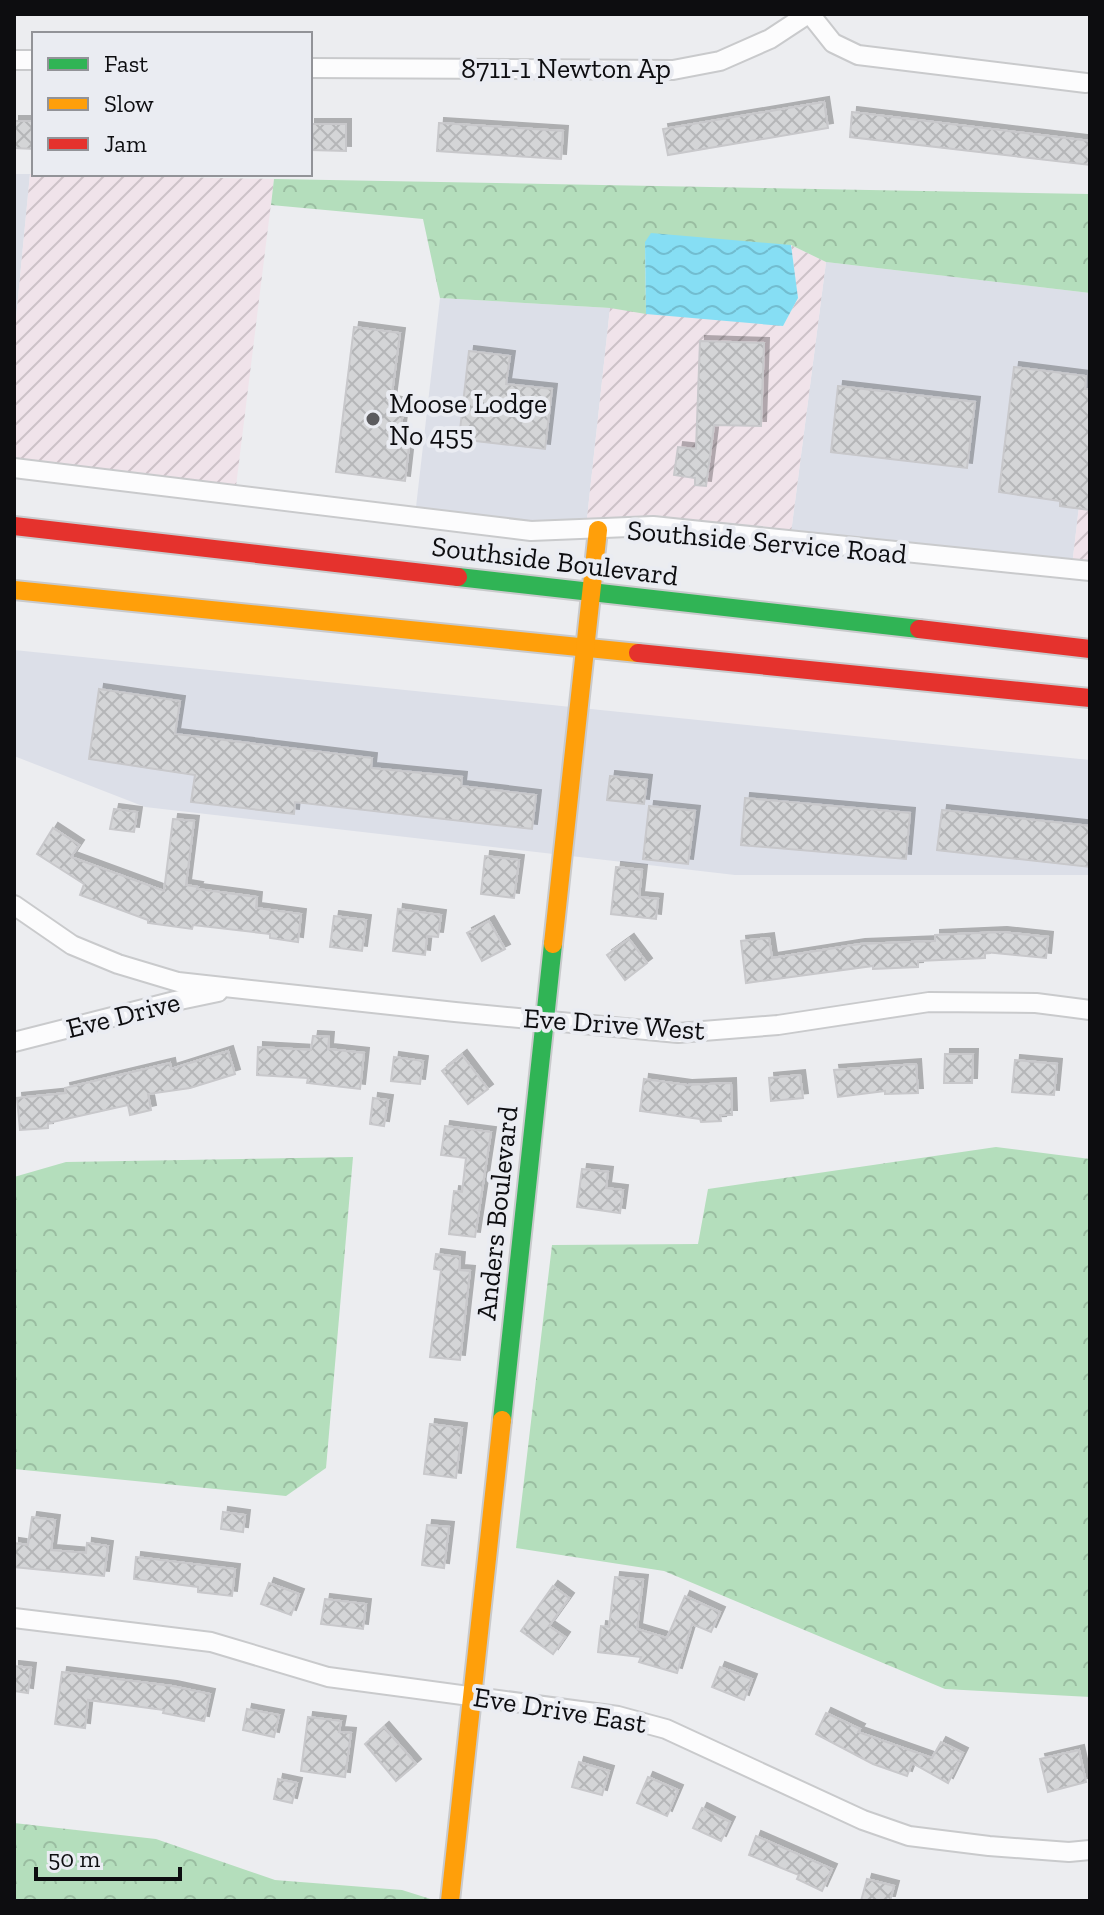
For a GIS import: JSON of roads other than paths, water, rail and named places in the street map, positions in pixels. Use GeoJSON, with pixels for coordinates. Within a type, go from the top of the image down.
{"type":"FeatureCollection","features":[{"type":"Feature","properties":{"kind":"main road","name":"Southside Boulevard"},"geometry":{"type":"LineString","coordinates":[[14,526],[1090,649]]}},
{"type":"Feature","properties":{"kind":"main road","name":"Anders Boulevard"},"geometry":{"type":"LineString","coordinates":[[450,1901],[598,530]]}},
{"type":"Feature","properties":{"kind":"main road"},"geometry":{"type":"LineString","coordinates":[[14,590],[1090,698]]}},
{"type":"Feature","properties":{"kind":"street","name":"8711-1 Newton Ap"},"geometry":{"type":"LineString","coordinates":[[312,68],[673,70],[720,61],[770,39],[809,14]]}},
{"type":"Feature","properties":{"kind":"street"},"geometry":{"type":"LineString","coordinates":[[809,14],[833,43],[858,55],[1086,83]]}},
{"type":"Feature","properties":{"kind":"street","name":"Southside Service Road"},"geometry":{"type":"LineString","coordinates":[[14,468],[531,531],[653,526],[1090,571]]}},
{"type":"Feature","properties":{"kind":"street","name":"Eve Drive West"},"geometry":{"type":"LineString","coordinates":[[14,905],[72,945],[118,964],[178,982],[678,1033],[778,1025],[929,1002],[1036,1003],[1090,1010]]}},
{"type":"Feature","properties":{"kind":"street","name":"Eve Drive"},"geometry":{"type":"LineString","coordinates":[[14,1042],[232,989]]}},
{"type":"Feature","properties":{"kind":"street","name":"Eve Drive East"},"geometry":{"type":"LineString","coordinates":[[14,1618],[211,1642],[328,1677],[618,1716],[666,1729],[863,1820],[909,1836],[989,1846],[1069,1852],[1090,1850]]}},
{"type":"Feature","properties":{"kind":"water"},"geometry":{"type":"Polygon","coordinates":[[[651,233],[791,245],[798,298],[783,326],[646,314],[645,242],[651,233]]]}},
{"type":"Feature","properties":{"kind":"place","name":"Moose Lodge No 455"},"geometry":{"type":"Point","coordinates":[373,419]}}]}
